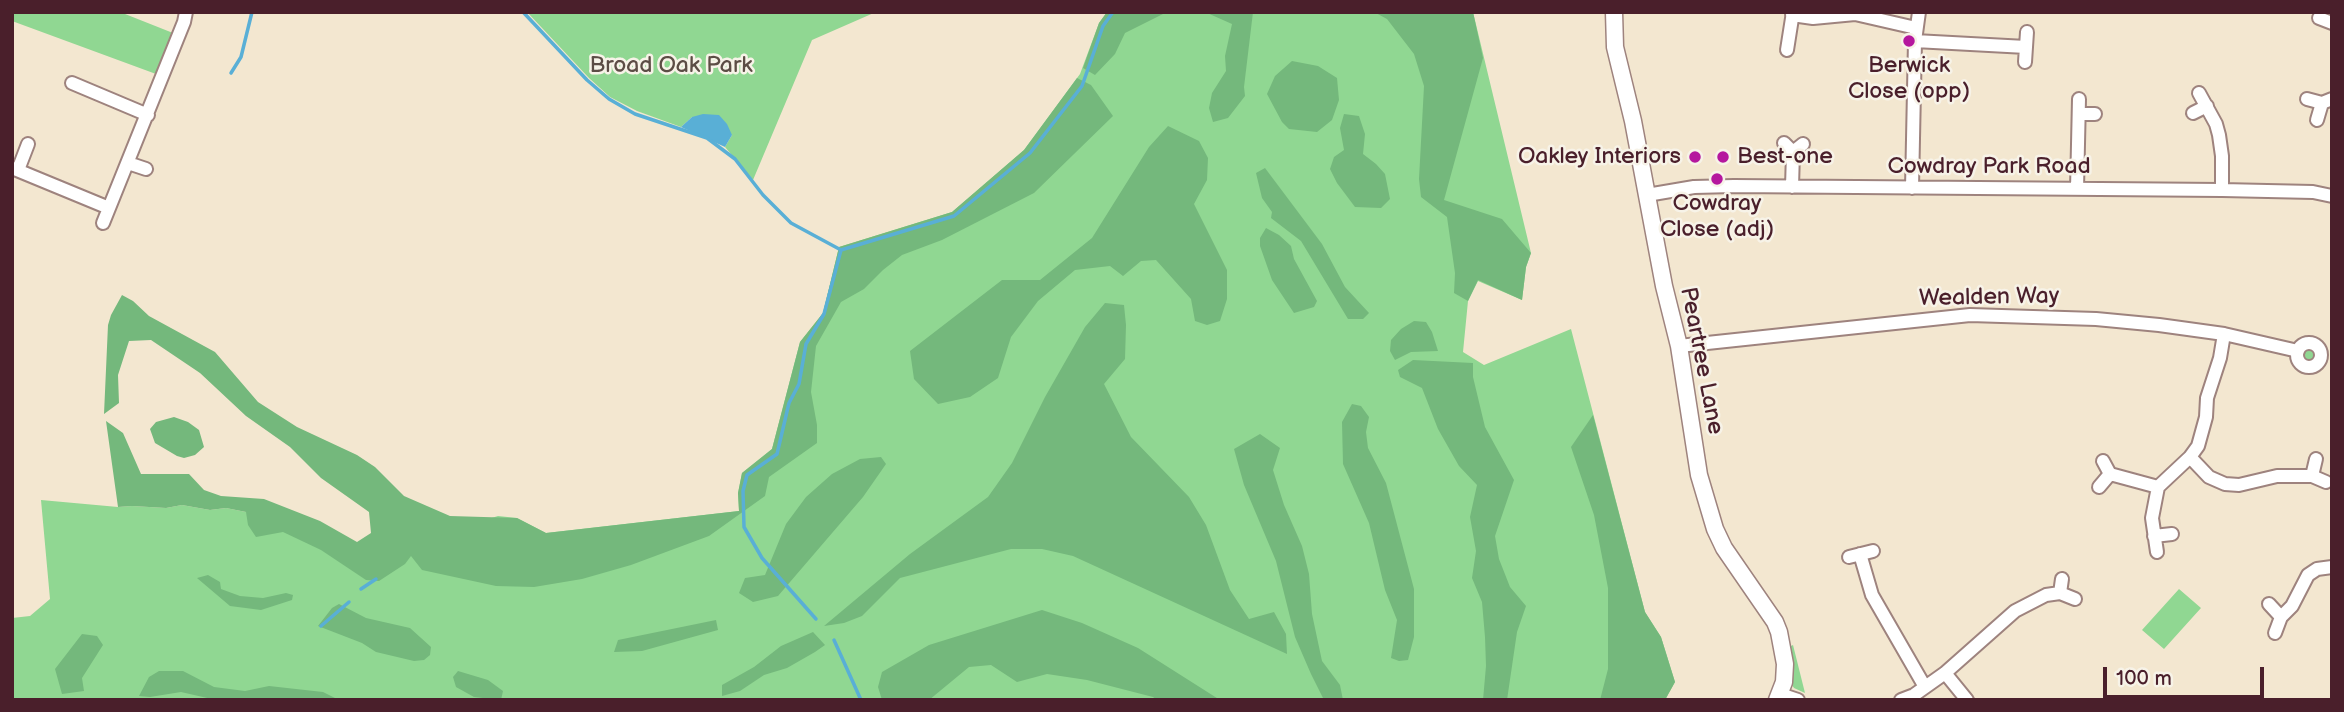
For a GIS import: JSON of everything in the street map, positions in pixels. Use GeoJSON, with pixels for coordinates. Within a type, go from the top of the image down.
{"type":"FeatureCollection","features":[{"type":"Feature","properties":{"kind":"street"},"geometry":{"type":"LineString","coordinates":[[103,223],[148,115],[186,12]]}},
{"type":"Feature","properties":{"kind":"street","name":"Peartree Lane"},"geometry":{"type":"LineString","coordinates":[[1614,12],[1615,47],[1664,286],[1679,346],[1699,475],[1724,548],[1775,622],[1779,632],[1786,664],[1784,682],[1778,697]]}},
{"type":"Feature","properties":{"kind":"street"},"geometry":{"type":"LineString","coordinates":[[1912,188],[1915,35],[1919,12]]}},
{"type":"Feature","properties":{"kind":"street"},"geometry":{"type":"LineString","coordinates":[[1787,50],[1793,14],[1813,18],[1855,14],[1915,35],[2026,47]]}},
{"type":"Feature","properties":{"kind":"street"},"geometry":{"type":"LineString","coordinates":[[2025,62],[2027,32]]}},
{"type":"Feature","properties":{"kind":"street"},"geometry":{"type":"LineString","coordinates":[[72,83],[148,115]]}},
{"type":"Feature","properties":{"kind":"street"},"geometry":{"type":"LineString","coordinates":[[2199,93],[2219,135],[2222,190]]}},
{"type":"Feature","properties":{"kind":"street"},"geometry":{"type":"LineString","coordinates":[[2077,189],[2079,99]]}},
{"type":"Feature","properties":{"kind":"street"},"geometry":{"type":"LineString","coordinates":[[2307,99],[2327,101],[2317,120]]}},
{"type":"Feature","properties":{"kind":"street"},"geometry":{"type":"LineString","coordinates":[[2193,113],[2207,106]]}},
{"type":"Feature","properties":{"kind":"street"},"geometry":{"type":"LineString","coordinates":[[2079,114],[2095,114]]}},
{"type":"Feature","properties":{"kind":"street"},"geometry":{"type":"LineString","coordinates":[[28,144],[15,169],[109,208]]}},
{"type":"Feature","properties":{"kind":"street"},"geometry":{"type":"LineString","coordinates":[[1792,187],[1793,146]]}},
{"type":"Feature","properties":{"kind":"street"},"geometry":{"type":"LineString","coordinates":[[128,163],[146,169]]}},
{"type":"Feature","properties":{"kind":"street","name":"Cowdray Park Road"},"geometry":{"type":"LineString","coordinates":[[1647,195],[1694,187],[1792,187],[2222,190],[2313,192],[2332,196]]}},
{"type":"Feature","properties":{"kind":"street","name":"Wealden Way"},"geometry":{"type":"LineString","coordinates":[[1679,346],[1970,315],[2096,319],[2224,334],[2298,351],[2304,344],[2313,344],[2327,359]]}},
{"type":"Feature","properties":{"kind":"street"},"geometry":{"type":"LineString","coordinates":[[2157,552],[2152,519],[2158,487],[2190,457],[2203,432],[2207,398],[2220,358],[2224,334]]}},
{"type":"Feature","properties":{"kind":"street"},"geometry":{"type":"LineString","coordinates":[[2190,457],[2209,477],[2225,484],[2239,485],[2277,476],[2312,476],[2326,482]]}},
{"type":"Feature","properties":{"kind":"street"},"geometry":{"type":"LineString","coordinates":[[2312,476],[2315,459]]}},
{"type":"Feature","properties":{"kind":"street"},"geometry":{"type":"LineString","coordinates":[[2103,461],[2110,474],[2158,487]]}},
{"type":"Feature","properties":{"kind":"street"},"geometry":{"type":"LineString","coordinates":[[2099,487],[2110,474]]}},
{"type":"Feature","properties":{"kind":"street"},"geometry":{"type":"LineString","coordinates":[[2154,536],[2172,534]]}},
{"type":"Feature","properties":{"kind":"street"},"geometry":{"type":"LineString","coordinates":[[1861,554],[1872,595],[1925,687]]}},
{"type":"Feature","properties":{"kind":"street"},"geometry":{"type":"LineString","coordinates":[[2275,633],[2281,617],[2292,606],[2308,575],[2317,569],[2332,567]]}},
{"type":"Feature","properties":{"kind":"street"},"geometry":{"type":"LineString","coordinates":[[2060,593],[2062,579]]}},
{"type":"Feature","properties":{"kind":"street"},"geometry":{"type":"LineString","coordinates":[[1901,700],[1945,673],[2015,611],[2046,595],[2060,593],[2075,599]]}},
{"type":"Feature","properties":{"kind":"street"},"geometry":{"type":"LineString","coordinates":[[2269,604],[2281,617]]}},
{"type":"Feature","properties":{"kind":"street"},"geometry":{"type":"LineString","coordinates":[[1945,673],[1967,700]]}},
{"type":"Feature","properties":{"kind":"street"},"geometry":{"type":"LineString","coordinates":[[1778,697],[1798,700]]}},
{"type":"Feature","properties":{"kind":"green space"},"geometry":{"type":"Polygon","coordinates":[[[12,12],[120,12],[173,33],[156,74],[12,21],[12,12]]]}},
{"type":"Feature","properties":{"kind":"green space","name":"Broad Oak Park"},"geometry":{"type":"Polygon","coordinates":[[[527,12],[876,12],[812,40],[753,180],[725,147],[732,135],[692,117],[681,127],[637,111],[610,97],[527,12]]]}},
{"type":"Feature","properties":{"kind":"green space"},"geometry":{"type":"Polygon","coordinates":[[[1107,12],[1473,12],[1531,253],[1526,267],[1522,300],[1478,281],[1468,301],[1463,352],[1484,365],[1571,329],[1645,612],[1661,637],[1675,682],[1665,700],[12,700],[12,618],[30,616],[50,599],[41,500],[118,507],[166,508],[182,505],[210,510],[226,508],[261,515],[370,577],[411,543],[498,516],[517,518],[546,533],[739,511],[738,493],[742,473],[772,449],[800,342],[823,313],[839,247],[952,212],[1024,150],[1080,74],[1099,23],[1107,12]]]}},
{"type":"Feature","properties":{"kind":"green space"},"geometry":{"type":"Polygon","coordinates":[[[1107,12],[1167,12],[1125,33],[1115,54],[1095,75],[1083,68],[1099,23],[1107,12]]]}},
{"type":"Feature","properties":{"kind":"green space"},"geometry":{"type":"Polygon","coordinates":[[[1205,12],[1253,12],[1245,96],[1228,118],[1213,122],[1209,108],[1212,93],[1226,71],[1225,56],[1232,24],[1205,12]]]}},
{"type":"Feature","properties":{"kind":"green space"},"geometry":{"type":"Polygon","coordinates":[[[1374,12],[1473,12],[1483,58],[1444,200],[1502,219],[1531,253],[1526,267],[1522,300],[1478,280],[1468,301],[1454,293],[1455,273],[1447,217],[1421,197],[1419,179],[1424,86],[1414,54],[1387,19],[1374,12]]]}},
{"type":"Feature","properties":{"kind":"green space"},"geometry":{"type":"Polygon","coordinates":[[[1292,61],[1318,66],[1337,78],[1339,100],[1332,120],[1317,132],[1289,129],[1282,122],[1267,94],[1275,76],[1292,61]]]}},
{"type":"Feature","properties":{"kind":"green space"},"geometry":{"type":"Polygon","coordinates":[[[1077,78],[1091,85],[1113,116],[1034,193],[942,240],[902,255],[864,289],[841,302],[816,346],[811,392],[817,425],[817,443],[769,477],[765,496],[709,536],[631,565],[582,579],[534,587],[496,586],[422,570],[411,556],[405,564],[379,581],[366,580],[321,550],[283,532],[256,537],[248,525],[246,512],[182,505],[166,508],[118,507],[106,421],[123,433],[141,474],[189,474],[204,490],[221,496],[264,499],[320,521],[357,542],[371,533],[369,512],[321,478],[290,447],[246,416],[200,373],[151,340],[129,341],[118,375],[119,403],[104,414],[108,325],[122,295],[149,316],[215,352],[258,402],[297,427],[357,455],[375,467],[404,496],[450,516],[517,518],[546,533],[739,511],[738,493],[742,473],[772,449],[800,342],[823,313],[839,247],[952,212],[1024,150],[1077,78]]]}},
{"type":"Feature","properties":{"kind":"green space"},"geometry":{"type":"Polygon","coordinates":[[[1344,114],[1359,116],[1365,134],[1363,154],[1385,174],[1390,199],[1381,208],[1355,207],[1330,169],[1334,157],[1344,150],[1340,128],[1344,114]]]}},
{"type":"Feature","properties":{"kind":"green space"},"geometry":{"type":"Polygon","coordinates":[[[1168,126],[1199,141],[1208,158],[1207,180],[1194,204],[1227,270],[1227,299],[1220,321],[1207,325],[1195,321],[1191,299],[1156,260],[1141,261],[1123,276],[1110,266],[1075,270],[1038,301],[1011,337],[998,378],[970,397],[938,404],[914,379],[910,351],[1002,280],[1040,280],[1092,238],[1149,147],[1168,126]]]}},
{"type":"Feature","properties":{"kind":"green space"},"geometry":{"type":"Polygon","coordinates":[[[1265,168],[1322,244],[1345,287],[1369,313],[1363,319],[1348,319],[1301,241],[1271,218],[1272,212],[1262,198],[1256,173],[1265,168]]]}},
{"type":"Feature","properties":{"kind":"green space"},"geometry":{"type":"Polygon","coordinates":[[[1266,228],[1291,246],[1294,259],[1317,301],[1314,307],[1294,313],[1272,280],[1260,246],[1260,238],[1266,228]]]}},
{"type":"Feature","properties":{"kind":"green space"},"geometry":{"type":"Polygon","coordinates":[[[1105,303],[1124,305],[1125,359],[1104,384],[1131,437],[1189,497],[1206,525],[1230,590],[1249,619],[1274,612],[1286,634],[1287,654],[1073,556],[1042,549],[1011,549],[900,578],[862,616],[844,623],[824,626],[910,554],[988,497],[1012,463],[1045,397],[1085,327],[1105,303]]]}},
{"type":"Feature","properties":{"kind":"green space"},"geometry":{"type":"Polygon","coordinates":[[[1414,321],[1426,322],[1438,351],[1411,352],[1395,360],[1390,351],[1391,340],[1401,329],[1414,321]]]}},
{"type":"Feature","properties":{"kind":"green space"},"geometry":{"type":"Polygon","coordinates":[[[2306,347],[2312,347],[2317,355],[2315,361],[2306,363],[2301,358],[2301,352],[2306,347]]]}},
{"type":"Feature","properties":{"kind":"green space"},"geometry":{"type":"Polygon","coordinates":[[[1413,360],[1473,363],[1473,377],[1485,427],[1514,480],[1495,536],[1499,559],[1510,587],[1526,606],[1517,632],[1507,700],[1483,700],[1485,637],[1482,602],[1472,578],[1476,551],[1470,517],[1477,485],[1459,466],[1438,429],[1422,388],[1400,377],[1398,370],[1413,360]]]}},
{"type":"Feature","properties":{"kind":"green space"},"geometry":{"type":"Polygon","coordinates":[[[1352,404],[1361,406],[1369,417],[1366,432],[1368,448],[1386,483],[1414,589],[1414,637],[1408,660],[1391,658],[1397,620],[1385,590],[1369,523],[1343,464],[1342,422],[1352,404]]]}},
{"type":"Feature","properties":{"kind":"green space"},"geometry":{"type":"Polygon","coordinates":[[[1593,415],[1645,612],[1661,637],[1675,682],[1665,700],[1600,700],[1608,669],[1608,588],[1594,515],[1571,447],[1593,415]]]}},
{"type":"Feature","properties":{"kind":"green space"},"geometry":{"type":"Polygon","coordinates":[[[174,417],[199,430],[204,447],[195,455],[184,458],[177,456],[155,443],[150,429],[156,422],[174,417]]]}},
{"type":"Feature","properties":{"kind":"green space"},"geometry":{"type":"Polygon","coordinates":[[[1260,434],[1280,448],[1273,470],[1284,505],[1302,546],[1322,661],[1340,685],[1343,700],[1324,700],[1311,674],[1295,637],[1276,561],[1244,485],[1234,449],[1260,434]]]}},
{"type":"Feature","properties":{"kind":"green space"},"geometry":{"type":"Polygon","coordinates":[[[881,457],[886,464],[863,497],[778,596],[753,602],[739,593],[745,578],[765,575],[786,524],[806,497],[832,474],[860,459],[881,457]]]}},
{"type":"Feature","properties":{"kind":"green space"},"geometry":{"type":"Polygon","coordinates":[[[208,575],[220,582],[221,589],[240,596],[263,598],[286,593],[293,595],[292,600],[261,610],[230,606],[197,578],[208,575]]]}},
{"type":"Feature","properties":{"kind":"green space"},"geometry":{"type":"Polygon","coordinates":[[[2179,589],[2201,608],[2164,649],[2142,630],[2179,589]]]}},
{"type":"Feature","properties":{"kind":"green space"},"geometry":{"type":"Polygon","coordinates":[[[339,604],[366,618],[410,628],[431,647],[430,655],[424,660],[414,661],[376,652],[362,643],[318,626],[332,608],[339,604]]]}},
{"type":"Feature","properties":{"kind":"green space"},"geometry":{"type":"Polygon","coordinates":[[[1042,610],[1082,623],[1138,648],[1220,700],[1157,700],[1087,680],[1047,674],[1017,682],[991,665],[969,667],[929,700],[882,700],[878,687],[882,672],[929,645],[1042,610]]]}},
{"type":"Feature","properties":{"kind":"green space"},"geometry":{"type":"Polygon","coordinates":[[[716,620],[718,630],[642,651],[614,652],[618,640],[716,620]]]}},
{"type":"Feature","properties":{"kind":"green space"},"geometry":{"type":"Polygon","coordinates":[[[813,632],[825,645],[787,668],[764,675],[740,691],[722,696],[722,685],[754,667],[781,646],[813,632]]]}},
{"type":"Feature","properties":{"kind":"green space"},"geometry":{"type":"Polygon","coordinates":[[[82,634],[97,636],[103,645],[82,678],[84,691],[62,694],[55,669],[82,634]]]}},
{"type":"Feature","properties":{"kind":"green space"},"geometry":{"type":"Polygon","coordinates":[[[1793,645],[1805,693],[1794,688],[1790,682],[1793,645]]]}},
{"type":"Feature","properties":{"kind":"green space"},"geometry":{"type":"Polygon","coordinates":[[[159,671],[183,671],[214,687],[245,691],[269,686],[323,692],[339,700],[216,700],[181,692],[139,696],[149,677],[159,671]]]}},
{"type":"Feature","properties":{"kind":"green space"},"geometry":{"type":"Polygon","coordinates":[[[458,671],[488,680],[503,691],[501,700],[474,697],[456,687],[453,677],[458,671]]]}},
{"type":"Feature","properties":{"kind":"water"},"geometry":{"type":"Polygon","coordinates":[[[703,114],[719,115],[727,124],[732,135],[725,147],[681,127],[692,117],[703,114]]]}},
{"type":"Feature","properties":{"kind":"waterway"},"geometry":{"type":"LineString","coordinates":[[231,73],[241,57],[252,12]]}},
{"type":"Feature","properties":{"kind":"waterway"},"geometry":{"type":"LineString","coordinates":[[523,12],[587,80],[609,99],[635,114],[707,138],[735,159],[763,195],[791,223],[841,250]]}},
{"type":"Feature","properties":{"kind":"waterway"},"geometry":{"type":"LineString","coordinates":[[816,619],[762,558],[744,527],[743,491],[747,475],[777,454],[789,403],[799,384],[806,344],[824,314],[841,250],[954,216],[1030,153],[1082,86],[1103,26],[1113,12]]}},
{"type":"Feature","properties":{"kind":"waterway"},"geometry":{"type":"LineString","coordinates":[[361,589],[376,579]]}},
{"type":"Feature","properties":{"kind":"waterway"},"geometry":{"type":"LineString","coordinates":[[321,626],[349,602]]}},
{"type":"Feature","properties":{"kind":"waterway"},"geometry":{"type":"LineString","coordinates":[[834,640],[861,700]]}},
{"type":"Feature","properties":{"kind":"place","name":"Berwick Close (opp)"},"geometry":{"type":"Point","coordinates":[1909,41]}},
{"type":"Feature","properties":{"kind":"place","name":"Oakley Interiors"},"geometry":{"type":"Point","coordinates":[1695,157]}},
{"type":"Feature","properties":{"kind":"place","name":"Best-one"},"geometry":{"type":"Point","coordinates":[1723,157]}},
{"type":"Feature","properties":{"kind":"place","name":"Cowdray Close (adj)"},"geometry":{"type":"Point","coordinates":[1717,179]}}]}
